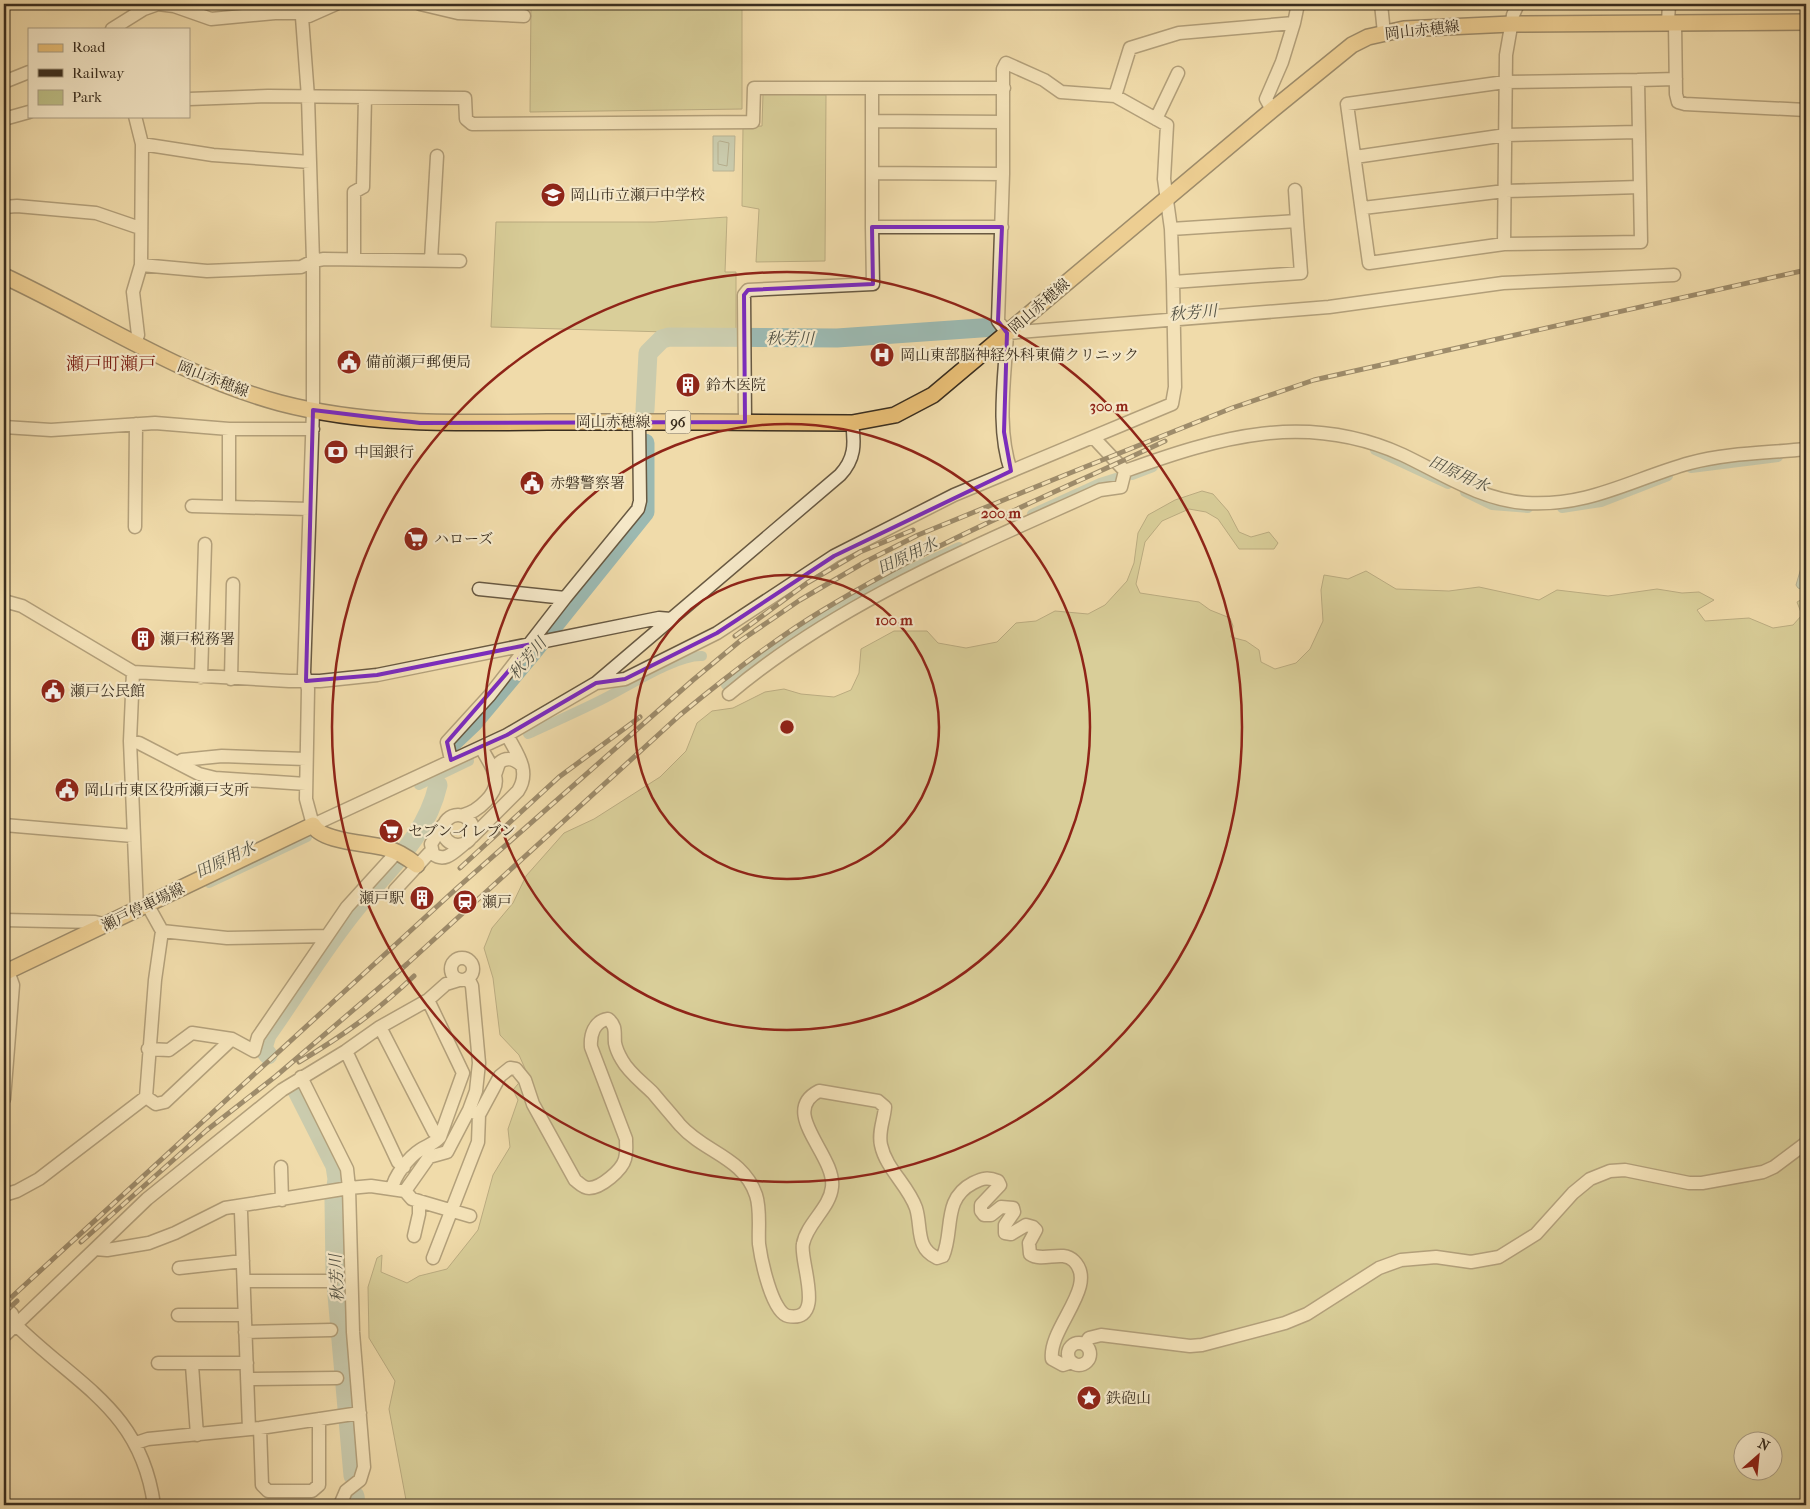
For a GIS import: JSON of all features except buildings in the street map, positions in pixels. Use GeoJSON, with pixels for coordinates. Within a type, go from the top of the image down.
{"type":"FeatureCollection","features":[{"type":"Feature","properties":{"kind":"main road","name":"岡山赤穂線"},"geometry":{"type":"LineString","coordinates":[[4,276],[134,344],[213,381],[280,403],[357,418],[420,423],[852,423],[895,415],[916,406],[933,395],[1167,196],[1352,45],[1368,37],[1413,29],[1512,24],[1806,22]]}},
{"type":"Feature","properties":{"kind":"main road"},"geometry":{"type":"LineString","coordinates":[[313,825],[315,830],[326,836],[388,848],[408,859]]}},
{"type":"Feature","properties":{"kind":"main road","name":"瀬戸停車場線"},"geometry":{"type":"LineString","coordinates":[[6,975],[142,906],[313,825]]}},
{"type":"Feature","properties":{"kind":"street"},"geometry":{"type":"LineString","coordinates":[[116,28],[144,9],[164,4],[211,19],[302,9]]}},
{"type":"Feature","properties":{"kind":"street"},"geometry":{"type":"LineString","coordinates":[[302,9],[309,16],[336,4]]}},
{"type":"Feature","properties":{"kind":"street"},"geometry":{"type":"LineString","coordinates":[[420,4],[458,13],[524,16]]}},
{"type":"Feature","properties":{"kind":"street"},"geometry":{"type":"LineString","coordinates":[[1272,110],[1266,99],[1282,62],[1298,4]]}},
{"type":"Feature","properties":{"kind":"street"},"geometry":{"type":"LineString","coordinates":[[1381,4],[1384,33]]}},
{"type":"Feature","properties":{"kind":"street"},"geometry":{"type":"LineString","coordinates":[[1504,244],[1506,55],[1518,4]]}},
{"type":"Feature","properties":{"kind":"street"},"geometry":{"type":"LineString","coordinates":[[1669,4],[1678,102],[1685,104],[1806,110]]}},
{"type":"Feature","properties":{"kind":"street"},"geometry":{"type":"LineString","coordinates":[[302,9],[308,97],[313,261],[313,429],[304,673],[306,681],[306,784],[309,814],[313,825],[507,735],[596,683],[848,466],[853,453],[852,423]]}},
{"type":"Feature","properties":{"kind":"street"},"geometry":{"type":"LineString","coordinates":[[1115,96],[1130,48],[1179,33],[1294,24]]}},
{"type":"Feature","properties":{"kind":"street"},"geometry":{"type":"LineString","coordinates":[[596,683],[625,679],[717,634],[834,556],[954,495],[1048,454],[1172,404],[1175,387],[1173,282],[1171,229],[1164,179],[1167,125],[1115,96],[1062,92],[1044,80],[1006,63],[1003,69],[1002,227],[998,321],[1007,333],[1004,432],[1006,456],[1011,470]]}},
{"type":"Feature","properties":{"kind":"street"},"geometry":{"type":"LineString","coordinates":[[4,82],[28,72]]}},
{"type":"Feature","properties":{"kind":"street"},"geometry":{"type":"LineString","coordinates":[[1156,119],[1178,73]]}},
{"type":"Feature","properties":{"kind":"street"},"geometry":{"type":"LineString","coordinates":[[1638,80],[1641,242],[1504,244],[1369,262],[1363,208],[1347,104],[1505,82],[1676,79]]}},
{"type":"Feature","properties":{"kind":"street"},"geometry":{"type":"LineString","coordinates":[[190,99],[268,96],[465,98],[466,119],[472,124],[753,122],[754,88],[1004,88]]}},
{"type":"Feature","properties":{"kind":"street"},"geometry":{"type":"LineString","coordinates":[[745,422],[744,295],[748,290],[873,284],[872,88]]}},
{"type":"Feature","properties":{"kind":"street"},"geometry":{"type":"LineString","coordinates":[[354,259],[354,192],[363,187],[365,97]]}},
{"type":"Feature","properties":{"kind":"street"},"geometry":{"type":"LineString","coordinates":[[4,118],[28,112]]}},
{"type":"Feature","properties":{"kind":"street"},"geometry":{"type":"LineString","coordinates":[[134,344],[138,335],[134,292],[141,265],[142,144],[136,118]]}},
{"type":"Feature","properties":{"kind":"street"},"geometry":{"type":"LineString","coordinates":[[872,121],[1003,122]]}},
{"type":"Feature","properties":{"kind":"street"},"geometry":{"type":"LineString","coordinates":[[1355,157],[1506,136],[1638,132]]}},
{"type":"Feature","properties":{"kind":"street"},"geometry":{"type":"LineString","coordinates":[[142,144],[213,154],[310,162]]}},
{"type":"Feature","properties":{"kind":"street"},"geometry":{"type":"LineString","coordinates":[[431,260],[438,156]]}},
{"type":"Feature","properties":{"kind":"street"},"geometry":{"type":"LineString","coordinates":[[872,173],[1003,174]]}},
{"type":"Feature","properties":{"kind":"street"},"geometry":{"type":"LineString","coordinates":[[1363,208],[1505,191],[1640,187]]}},
{"type":"Feature","properties":{"kind":"street"},"geometry":{"type":"LineString","coordinates":[[1173,282],[1301,273],[1295,190]]}},
{"type":"Feature","properties":{"kind":"street"},"geometry":{"type":"LineString","coordinates":[[4,206],[96,213],[140,228]]}},
{"type":"Feature","properties":{"kind":"street"},"geometry":{"type":"LineString","coordinates":[[1171,229],[1297,221]]}},
{"type":"Feature","properties":{"kind":"street"},"geometry":{"type":"LineString","coordinates":[[872,227],[1002,227]]}},
{"type":"Feature","properties":{"kind":"street"},"geometry":{"type":"LineString","coordinates":[[141,265],[207,271],[301,267],[313,261],[354,259],[460,261]]}},
{"type":"Feature","properties":{"kind":"street"},"geometry":{"type":"LineString","coordinates":[[1007,333],[1328,308],[1503,283],[1674,275]]}},
{"type":"Feature","properties":{"kind":"street"},"geometry":{"type":"LineString","coordinates":[[451,760],[447,742],[489,696],[565,598],[638,509],[640,501],[639,422]]}},
{"type":"Feature","properties":{"kind":"street"},"geometry":{"type":"LineString","coordinates":[[4,427],[51,430],[155,423],[229,429],[313,429]]}},
{"type":"Feature","properties":{"kind":"street"},"geometry":{"type":"LineString","coordinates":[[135,527],[136,424]]}},
{"type":"Feature","properties":{"kind":"street"},"geometry":{"type":"LineString","coordinates":[[229,429],[229,507]]}},
{"type":"Feature","properties":{"kind":"street"},"geometry":{"type":"LineString","coordinates":[[1125,471],[1183,450],[1255,433],[1325,433],[1374,442],[1489,497],[1527,503],[1565,502],[1587,499],[1709,458],[1806,448]]}},
{"type":"Feature","properties":{"kind":"street"},"geometry":{"type":"LineString","coordinates":[[1093,437],[1125,471]]}},
{"type":"Feature","properties":{"kind":"street"},"geometry":{"type":"LineString","coordinates":[[1006,456],[1012,458],[1048,454]]}},
{"type":"Feature","properties":{"kind":"street"},"geometry":{"type":"LineString","coordinates":[[729,694],[782,652],[852,609],[900,582],[1048,513],[1100,490],[1121,486],[1125,471]]}},
{"type":"Feature","properties":{"kind":"street"},"geometry":{"type":"LineString","coordinates":[[192,506],[309,509]]}},
{"type":"Feature","properties":{"kind":"street"},"geometry":{"type":"LineString","coordinates":[[201,677],[206,544]]}},
{"type":"Feature","properties":{"kind":"street"},"geometry":{"type":"LineString","coordinates":[[230,679],[233,584]]}},
{"type":"Feature","properties":{"kind":"street"},"geometry":{"type":"LineString","coordinates":[[479,589],[565,598]]}},
{"type":"Feature","properties":{"kind":"street"},"geometry":{"type":"LineString","coordinates":[[4,601],[22,606],[133,672],[230,679],[306,681],[349,679],[659,618],[671,619]]}},
{"type":"Feature","properties":{"kind":"street"},"geometry":{"type":"LineString","coordinates":[[133,672],[130,741],[133,836],[142,906],[162,931],[227,938],[327,936]]}},
{"type":"Feature","properties":{"kind":"street"},"geometry":{"type":"LineString","coordinates":[[431,851],[436,856],[443,858],[468,841],[518,791],[525,775],[507,735]]}},
{"type":"Feature","properties":{"kind":"street"},"geometry":{"type":"LineString","coordinates":[[130,741],[139,743],[199,774],[215,778],[306,784]]}},
{"type":"Feature","properties":{"kind":"street"},"geometry":{"type":"LineString","coordinates":[[431,851],[432,840],[443,825],[453,815],[471,813],[488,798],[496,784],[495,775],[481,747]]}},
{"type":"Feature","properties":{"kind":"street"},"geometry":{"type":"LineString","coordinates":[[178,763],[182,760],[222,756],[306,759]]}},
{"type":"Feature","properties":{"kind":"street"},"geometry":{"type":"LineString","coordinates":[[495,775],[499,763],[506,759],[515,760],[522,766]]}},
{"type":"Feature","properties":{"kind":"street"},"geometry":{"type":"LineString","coordinates":[[463,815],[473,824],[468,841]]}},
{"type":"Feature","properties":{"kind":"street"},"geometry":{"type":"LineString","coordinates":[[4,825],[133,836]]}},
{"type":"Feature","properties":{"kind":"street"},"geometry":{"type":"LineString","coordinates":[[443,825],[446,839],[454,845],[468,841]]}},
{"type":"Feature","properties":{"kind":"street"},"geometry":{"type":"LineString","coordinates":[[148,1049],[169,1050],[192,1033],[232,1039],[254,1051],[258,1036],[348,907],[408,859],[431,851]]}},
{"type":"Feature","properties":{"kind":"street"},"geometry":{"type":"LineString","coordinates":[[396,890],[408,859]]}},
{"type":"Feature","properties":{"kind":"street"},"geometry":{"type":"LineString","coordinates":[[4,920],[106,925]]}},
{"type":"Feature","properties":{"kind":"street"},"geometry":{"type":"LineString","coordinates":[[146,1097],[148,1049],[162,931]]}},
{"type":"Feature","properties":{"kind":"street"},"geometry":{"type":"LineString","coordinates":[[4,1099],[6,975]]}},
{"type":"Feature","properties":{"kind":"street"},"geometry":{"type":"LineString","coordinates":[[4,1336],[147,1199],[275,1096],[380,1027],[428,1000],[446,984],[459,976],[472,986],[479,1063],[474,1113],[478,1142],[433,1258]]}},
{"type":"Feature","properties":{"kind":"street"},"geometry":{"type":"LineString","coordinates":[[398,1190],[404,1167],[416,1153],[434,1144],[440,1136],[464,1073],[428,1000]]}},
{"type":"Feature","properties":{"kind":"street"},"geometry":{"type":"LineString","coordinates":[[398,1190],[429,1157],[447,1152],[500,1076],[510,1068],[516,1069],[525,1080],[533,1104],[575,1180],[583,1187],[590,1188],[600,1184],[625,1161],[626,1151],[626,1139],[591,1047],[594,1028],[602,1020],[608,1019],[615,1028],[615,1044],[624,1064],[694,1139],[736,1164],[750,1182],[757,1198],[760,1245],[774,1301],[779,1311],[786,1316],[795,1316],[802,1313],[808,1305],[809,1292],[802,1244],[828,1200],[832,1188],[831,1172],[805,1123],[803,1113],[805,1102],[811,1094],[819,1090],[878,1100],[885,1107],[880,1133],[883,1154],[906,1188],[916,1208],[919,1237],[924,1248],[932,1256],[937,1258],[943,1256],[946,1249],[948,1224],[960,1192],[982,1178],[990,1178],[998,1181],[1000,1185],[981,1205],[984,1215],[990,1215],[1001,1207],[1012,1208],[1014,1212],[1006,1225],[1005,1233],[1011,1234],[1026,1225],[1033,1226],[1036,1230],[1029,1243],[1030,1254],[1042,1258],[1066,1257],[1072,1259],[1079,1267],[1082,1276],[1080,1286],[1055,1334],[1050,1349],[1052,1360],[1063,1365],[1072,1362],[1082,1365],[1089,1361],[1091,1353],[1085,1344],[1089,1338],[1101,1334],[1179,1345],[1202,1345],[1285,1323],[1307,1314],[1379,1268],[1401,1260],[1436,1256],[1471,1262],[1499,1257],[1536,1234],[1578,1188],[1590,1179],[1610,1171],[1626,1170],[1689,1183],[1702,1183],[1763,1172],[1774,1167],[1806,1143]]}},
{"type":"Feature","properties":{"kind":"street"},"geometry":{"type":"LineString","coordinates":[[380,1027],[434,1132],[440,1136]]}},
{"type":"Feature","properties":{"kind":"street"},"geometry":{"type":"LineString","coordinates":[[146,1097],[156,1104],[166,1102],[232,1039]]}},
{"type":"Feature","properties":{"kind":"street"},"geometry":{"type":"LineString","coordinates":[[346,1051],[398,1162],[404,1167]]}},
{"type":"Feature","properties":{"kind":"street"},"geometry":{"type":"LineString","coordinates":[[302,1077],[347,1169],[346,1188],[357,1413],[364,1468],[360,1480],[346,1491],[340,1505]]}},
{"type":"Feature","properties":{"kind":"street"},"geometry":{"type":"LineString","coordinates":[[4,1195],[17,1191],[39,1179],[146,1097]]}},
{"type":"Feature","properties":{"kind":"street"},"geometry":{"type":"LineString","coordinates":[[282,1167],[282,1200]]}},
{"type":"Feature","properties":{"kind":"street"},"geometry":{"type":"LineString","coordinates":[[95,1249],[107,1250],[149,1243],[175,1233],[225,1208],[346,1188],[371,1186],[398,1190],[412,1199],[427,1201],[470,1216]]}},
{"type":"Feature","properties":{"kind":"street"},"geometry":{"type":"LineString","coordinates":[[414,1236],[420,1214],[419,1201]]}},
{"type":"Feature","properties":{"kind":"street"},"geometry":{"type":"LineString","coordinates":[[238,1206],[241,1212],[247,1379],[262,1485],[268,1491],[312,1491],[319,1485],[319,1420]]}},
{"type":"Feature","properties":{"kind":"street"},"geometry":{"type":"LineString","coordinates":[[179,1268],[243,1261]]}},
{"type":"Feature","properties":{"kind":"street"},"geometry":{"type":"LineString","coordinates":[[244,1281],[331,1281]]}},
{"type":"Feature","properties":{"kind":"street"},"geometry":{"type":"LineString","coordinates":[[4,1306],[12,1314],[16,1325],[100,1398],[136,1443],[150,1479],[154,1505]]}},
{"type":"Feature","properties":{"kind":"street"},"geometry":{"type":"LineString","coordinates":[[178,1315],[245,1315]]}},
{"type":"Feature","properties":{"kind":"street"},"geometry":{"type":"LineString","coordinates":[[245,1332],[332,1330]]}},
{"type":"Feature","properties":{"kind":"street"},"geometry":{"type":"LineString","coordinates":[[158,1363],[192,1365],[246,1364]]}},
{"type":"Feature","properties":{"kind":"street"},"geometry":{"type":"LineString","coordinates":[[192,1365],[197,1435]]}},
{"type":"Feature","properties":{"kind":"street"},"geometry":{"type":"LineString","coordinates":[[247,1379],[337,1378]]}},
{"type":"Feature","properties":{"kind":"street"},"geometry":{"type":"LineString","coordinates":[[136,1443],[148,1439],[255,1428],[357,1413]]}},
{"type":"Feature","properties":{"kind":"street"},"geometry":{"type":"LineString","coordinates":[[283,1492],[283,1505]]}},
{"type":"Feature","properties":{"kind":"highlighted area"},"geometry":{"type":"Polygon","coordinates":[[[872,227],[1002,227],[998,321],[1007,333],[1004,432],[1011,471],[834,556],[717,633],[625,679],[596,683],[507,735],[451,760],[447,742],[532,644],[377,675],[306,681],[313,410],[420,423],[745,422],[744,295],[748,290],[873,284],[872,227]]]}},
{"type":"Feature","properties":{"kind":"green space"},"geometry":{"type":"Polygon","coordinates":[[[531,4],[742,4],[742,109],[530,112],[531,4]]]}},
{"type":"Feature","properties":{"kind":"green space"},"geometry":{"type":"Polygon","coordinates":[[[763,94],[826,95],[825,261],[756,262],[759,209],[742,206],[743,127],[762,126],[763,94]]]}},
{"type":"Feature","properties":{"kind":"green space"},"geometry":{"type":"Polygon","coordinates":[[[727,217],[725,272],[736,272],[736,334],[491,327],[496,222],[655,222],[727,217]]]}},
{"type":"Feature","properties":{"kind":"green space"},"geometry":{"type":"Polygon","coordinates":[[[1202,491],[1213,494],[1228,511],[1239,532],[1251,537],[1269,532],[1278,543],[1274,549],[1239,549],[1218,519],[1206,512],[1189,509],[1162,521],[1145,542],[1136,584],[1140,593],[1199,602],[1210,610],[1230,618],[1233,626],[1231,637],[1246,641],[1259,650],[1261,662],[1275,669],[1296,663],[1310,649],[1323,621],[1321,590],[1324,575],[1348,579],[1366,571],[1396,589],[1449,591],[1479,587],[1539,600],[1557,590],[1608,596],[1657,589],[1682,593],[1699,592],[1714,600],[1697,610],[1705,621],[1749,618],[1773,628],[1793,625],[1802,615],[1797,602],[1806,597],[1806,1505],[421,1505],[406,1500],[389,1409],[395,1381],[369,1338],[368,1287],[377,1258],[382,1255],[381,1272],[407,1283],[419,1276],[447,1269],[478,1230],[493,1175],[510,1147],[508,1129],[518,1100],[513,1090],[527,1073],[519,1055],[500,1035],[493,978],[484,948],[492,928],[513,903],[526,876],[564,833],[594,819],[660,777],[686,751],[697,723],[712,711],[733,708],[765,692],[784,689],[801,694],[834,697],[851,690],[859,673],[861,649],[894,631],[927,631],[938,643],[966,648],[997,642],[1016,623],[1036,621],[1055,611],[1088,614],[1105,605],[1127,581],[1134,563],[1138,533],[1148,515],[1175,500],[1202,491]]]}},
{"type":"Feature","properties":{"kind":"water"},"geometry":{"type":"Polygon","coordinates":[[[713,136],[735,136],[734,171],[713,171],[713,136]]]}},
{"type":"Feature","properties":{"kind":"water"},"geometry":{"type":"Polygon","coordinates":[[[1806,551],[1806,591],[1798,588],[1796,585],[1806,551]]]}},
{"type":"Feature","properties":{"kind":"waterway","name":"秋芳川"},"geometry":{"type":"LineString","coordinates":[[645,410],[648,353],[662,339],[669,337],[837,338],[995,327]]}},
{"type":"Feature","properties":{"kind":"waterway","name":"秋芳川"},"geometry":{"type":"LineString","coordinates":[[454,741],[474,722],[535,649],[645,512],[645,443]]}},
{"type":"Feature","properties":{"kind":"waterway","name":"田原用水"},"geometry":{"type":"LineString","coordinates":[[1375,450],[1448,484]]}},
{"type":"Feature","properties":{"kind":"waterway","name":"田原用水"},"geometry":{"type":"LineString","coordinates":[[1691,468],[1778,457]]}},
{"type":"Feature","properties":{"kind":"waterway","name":"田原用水"},"geometry":{"type":"LineString","coordinates":[[1132,475],[1153,467]]}},
{"type":"Feature","properties":{"kind":"waterway","name":"田原用水"},"geometry":{"type":"LineString","coordinates":[[1562,508],[1601,502],[1668,476]]}},
{"type":"Feature","properties":{"kind":"waterway","name":"田原用水"},"geometry":{"type":"LineString","coordinates":[[1032,514],[1100,483],[1116,478]]}},
{"type":"Feature","properties":{"kind":"waterway","name":"田原用水"},"geometry":{"type":"LineString","coordinates":[[1465,492],[1492,505],[1528,508]]}},
{"type":"Feature","properties":{"kind":"waterway","name":"田原用水"},"geometry":{"type":"LineString","coordinates":[[726,685],[826,614],[891,579],[959,547]]}},
{"type":"Feature","properties":{"kind":"waterway","name":"田原用水"},"geometry":{"type":"LineString","coordinates":[[528,734],[601,700],[665,666],[691,657],[702,656]]}},
{"type":"Feature","properties":{"kind":"waterway","name":"田原用水"},"geometry":{"type":"LineString","coordinates":[[419,785],[469,761]]}},
{"type":"Feature","properties":{"kind":"waterway","name":"秋芳川"},"geometry":{"type":"LineString","coordinates":[[268,1055],[263,1048],[267,1035],[345,922],[416,836],[432,804],[438,785]]}},
{"type":"Feature","properties":{"kind":"waterway","name":"田原用水"},"geometry":{"type":"LineString","coordinates":[[209,883],[307,837]]}},
{"type":"Feature","properties":{"kind":"waterway","name":"秋芳川"},"geometry":{"type":"LineString","coordinates":[[296,1089],[335,1166],[337,1179],[334,1200],[335,1273],[353,1476]]}},
{"type":"Feature","properties":{"kind":"waterway","name":"秋芳川"},"geometry":{"type":"LineString","coordinates":[[355,1496],[356,1505]]}},
{"type":"Feature","properties":{"kind":"railway"},"geometry":{"type":"LineString","coordinates":[[4,1304],[456,889],[693,680],[740,641],[800,600],[865,562],[918,535],[1055,479],[1232,408],[1314,380],[1806,270]]}},
{"type":"Feature","properties":{"kind":"railway"},"geometry":{"type":"LineString","coordinates":[[81,1242],[207,1130],[276,1076],[407,964],[680,715],[750,660],[823,610],[906,563],[949,541],[1165,441]]}},
{"type":"Feature","properties":{"kind":"railway"},"geometry":{"type":"LineString","coordinates":[[735,636],[807,583],[860,552],[913,530]]}},
{"type":"Feature","properties":{"kind":"railway"},"geometry":{"type":"LineString","coordinates":[[460,868],[559,777],[640,717]]}},
{"type":"Feature","properties":{"kind":"railway"},"geometry":{"type":"LineString","coordinates":[[299,1062],[359,1022],[414,976]]}},
{"type":"Feature","properties":{"kind":"railway"},"geometry":{"type":"LineString","coordinates":[[4,1313],[17,1301]]}},
{"type":"Feature","properties":{"kind":"place","name":"岡山市立瀬戸中学校"},"geometry":{"type":"Point","coordinates":[553,195]}},
{"type":"Feature","properties":{"kind":"place","name":"岡山東部脳神経外科東備クリニック"},"geometry":{"type":"Point","coordinates":[882,355]}},
{"type":"Feature","properties":{"kind":"place","name":"備前瀬戸郵便局"},"geometry":{"type":"Point","coordinates":[349,362]}},
{"type":"Feature","properties":{"kind":"place","name":"鈴木医院"},"geometry":{"type":"Point","coordinates":[688,385]}},
{"type":"Feature","properties":{"kind":"place","name":"中国銀行"},"geometry":{"type":"Point","coordinates":[336,452]}},
{"type":"Feature","properties":{"kind":"place","name":"赤磐警察署"},"geometry":{"type":"Point","coordinates":[532,483]}},
{"type":"Feature","properties":{"kind":"place","name":"ハローズ"},"geometry":{"type":"Point","coordinates":[416,539]}},
{"type":"Feature","properties":{"kind":"place","name":"瀬戸税務署"},"geometry":{"type":"Point","coordinates":[143,639]}},
{"type":"Feature","properties":{"kind":"place","name":"瀬戸公民館"},"geometry":{"type":"Point","coordinates":[53,691]}},
{"type":"Feature","properties":{"kind":"place","name":"岡山市東区役所瀬戸支所"},"geometry":{"type":"Point","coordinates":[67,790]}},
{"type":"Feature","properties":{"kind":"place","name":"セブン-イレブン"},"geometry":{"type":"Point","coordinates":[391,831]}},
{"type":"Feature","properties":{"kind":"place","name":"瀬戸駅"},"geometry":{"type":"Point","coordinates":[422,898]}},
{"type":"Feature","properties":{"kind":"place","name":"瀬戸"},"geometry":{"type":"Point","coordinates":[465,902]}},
{"type":"Feature","properties":{"kind":"place","name":"鉄砲山"},"geometry":{"type":"Point","coordinates":[1089,1398]}},
{"type":"Feature","properties":{"kind":"district","name":"瀬戸町瀬戸"},"geometry":{"type":"Point","coordinates":[111,364]}}]}
